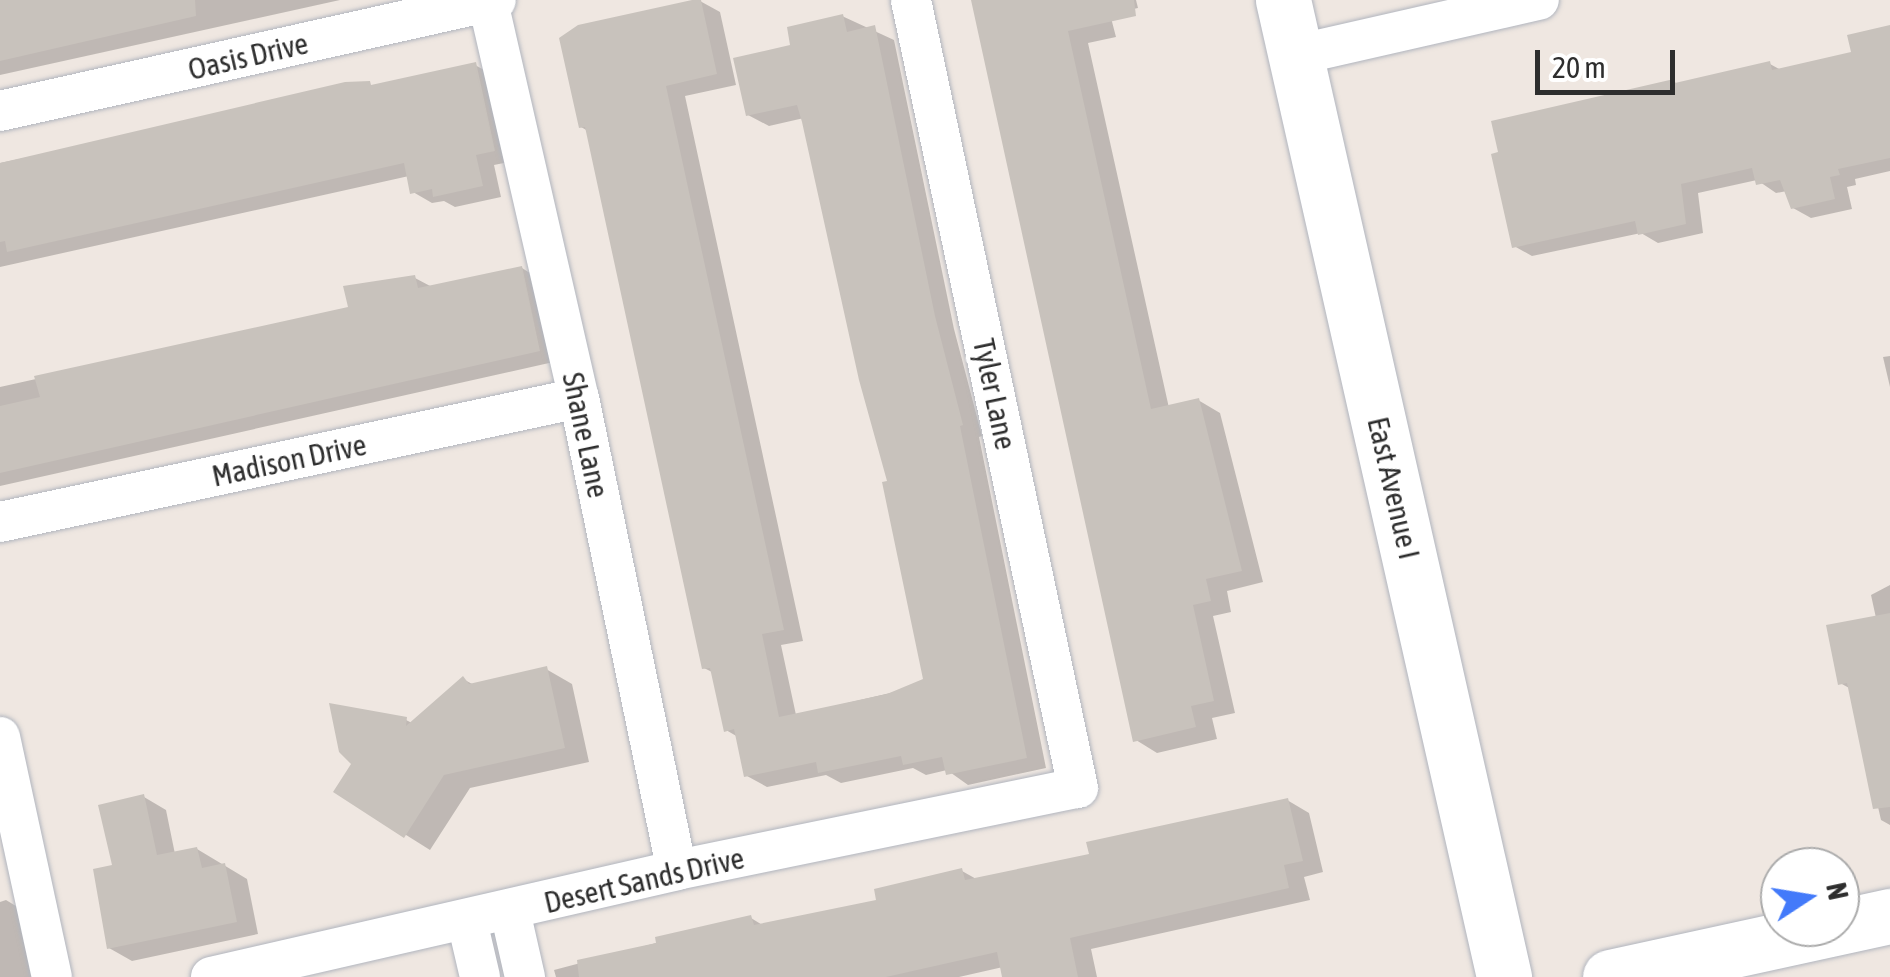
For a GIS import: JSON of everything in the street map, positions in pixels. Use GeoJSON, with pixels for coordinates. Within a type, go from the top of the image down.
{"type":"FeatureCollection","features":[{"type":"Feature","properties":{"kind":"main road","name":"East Avenue I"},"geometry":{"type":"LineString","coordinates":[[1283,0],[1504,977]]}},
{"type":"Feature","properties":{"kind":"main road"},"geometry":{"type":"LineString","coordinates":[[1610,977],[1890,916]]}},
{"type":"Feature","properties":{"kind":"street","name":"Tyler Lane"},"geometry":{"type":"LineString","coordinates":[[911,0],[1078,788]]}},
{"type":"Feature","properties":{"kind":"street"},"geometry":{"type":"LineString","coordinates":[[1296,55],[1539,0]]}},
{"type":"Feature","properties":{"kind":"street","name":"Oasis Drive"},"geometry":{"type":"LineString","coordinates":[[0,111],[492,1]]}},
{"type":"Feature","properties":{"kind":"street","name":"Shane Lane"},"geometry":{"type":"LineString","coordinates":[[492,1],[677,870]]}},
{"type":"Feature","properties":{"kind":"street","name":"Madison Drive"},"geometry":{"type":"LineString","coordinates":[[0,522],[579,398]]}},
{"type":"Feature","properties":{"kind":"street"},"geometry":{"type":"LineString","coordinates":[[0,737],[52,977]]}},
{"type":"Feature","properties":{"kind":"street","name":"Desert Sands Drive"},"geometry":{"type":"LineString","coordinates":[[211,977],[677,870],[1078,788]]}},
{"type":"Feature","properties":{"kind":"street"},"geometry":{"type":"LineString","coordinates":[[510,911],[525,977]]}},
{"type":"Feature","properties":{"kind":"street"},"geometry":{"type":"LineString","coordinates":[[467,921],[480,977]]}},
{"type":"Feature","properties":{"kind":"building"},"geometry":{"type":"Polygon","coordinates":[[[0,0],[195,0],[196,16],[0,61],[0,0]]]}},
{"type":"Feature","properties":{"kind":"building"},"geometry":{"type":"Polygon","coordinates":[[[701,0],[717,74],[666,86],[784,630],[762,634],[779,717],[887,694],[923,679],[882,482],[887,481],[859,380],[797,105],[746,116],[733,58],[790,45],[787,27],[843,14],[847,32],[875,25],[935,316],[963,425],[960,426],[1027,758],[946,775],[942,757],[903,765],[901,756],[818,773],[816,762],[744,777],[734,729],[724,732],[710,668],[702,669],[585,127],[579,128],[559,38],[578,25],[701,0]]]}},
{"type":"Feature","properties":{"kind":"building"},"geometry":{"type":"Polygon","coordinates":[[[971,0],[1134,0],[1136,16],[1068,31],[1151,409],[1199,398],[1242,571],[1206,579],[1211,601],[1193,605],[1214,701],[1191,706],[1196,727],[1133,742],[971,0]]]}},
{"type":"Feature","properties":{"kind":"building"},"geometry":{"type":"Polygon","coordinates":[[[1890,25],[1890,158],[1838,169],[1840,175],[1830,177],[1835,199],[1791,209],[1780,180],[1756,185],[1752,168],[1681,184],[1686,224],[1638,235],[1635,221],[1512,248],[1491,154],[1498,152],[1491,121],[1674,79],[1675,83],[1770,61],[1772,70],[1851,52],[1847,35],[1890,25]]]}},
{"type":"Feature","properties":{"kind":"building"},"geometry":{"type":"Polygon","coordinates":[[[476,62],[495,151],[476,155],[483,186],[433,197],[432,189],[410,194],[404,163],[7,252],[5,241],[0,242],[0,163],[345,82],[370,81],[371,85],[476,62]]]}},
{"type":"Feature","properties":{"kind":"building"},"geometry":{"type":"Polygon","coordinates":[[[522,266],[540,351],[0,473],[0,406],[40,397],[34,376],[348,307],[343,286],[415,275],[418,288],[522,266]]]}},
{"type":"Feature","properties":{"kind":"building"},"geometry":{"type":"Polygon","coordinates":[[[1890,613],[1890,807],[1873,809],[1847,683],[1838,685],[1826,625],[1890,613]]]}},
{"type":"Feature","properties":{"kind":"building"},"geometry":{"type":"Polygon","coordinates":[[[547,666],[565,748],[444,775],[404,838],[333,792],[351,764],[339,752],[329,703],[407,717],[406,726],[463,676],[469,684],[547,666]]]}},
{"type":"Feature","properties":{"kind":"building"},"geometry":{"type":"Polygon","coordinates":[[[144,794],[157,855],[197,847],[202,868],[225,863],[237,922],[107,949],[93,869],[112,865],[98,805],[144,794]]]}},
{"type":"Feature","properties":{"kind":"building"},"geometry":{"type":"Polygon","coordinates":[[[1288,798],[1303,861],[1284,865],[1289,888],[1070,938],[1078,977],[1002,977],[997,952],[886,977],[579,977],[577,960],[656,943],[655,937],[751,915],[754,925],[876,900],[874,889],[962,868],[965,880],[1089,854],[1086,842],[1288,798]]]}}]}
